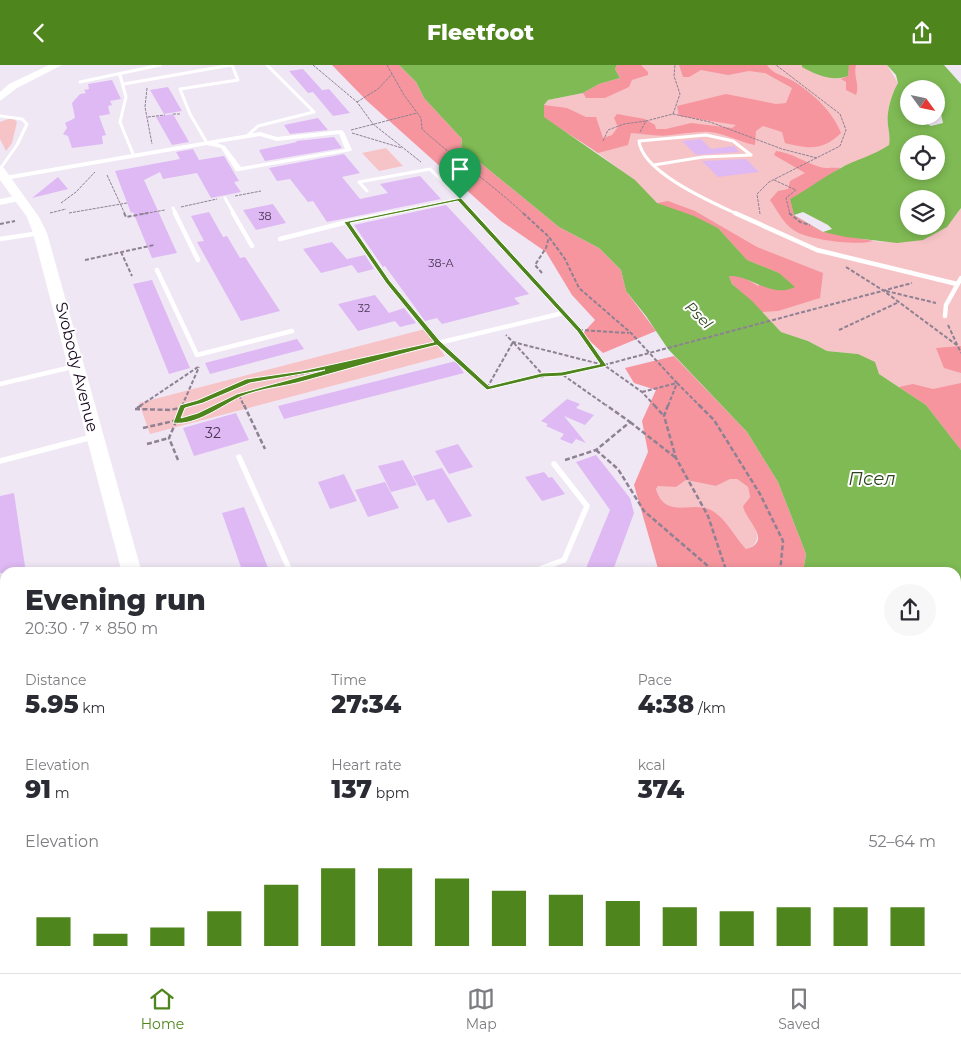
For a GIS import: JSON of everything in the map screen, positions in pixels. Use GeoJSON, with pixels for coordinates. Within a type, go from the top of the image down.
{"type":"FeatureCollection","features":[{"type":"Feature","properties":{"kind":"main road"},"geometry":{"type":"LineString","coordinates":[[0,97],[13,86],[58,65]]}},
{"type":"Feature","properties":{"kind":"main road","name":"Svobody Avenue"},"geometry":{"type":"LineString","coordinates":[[2,173],[33,217],[40,233],[130,567]]}},
{"type":"Feature","properties":{"kind":"street"},"geometry":{"type":"LineString","coordinates":[[2,173],[101,160],[260,133],[277,139],[341,132],[349,150],[238,169],[223,147],[208,143]]}},
{"type":"Feature","properties":{"kind":"street"},"geometry":{"type":"LineString","coordinates":[[0,201],[20,198]]}},
{"type":"Feature","properties":{"kind":"lane"},"geometry":{"type":"LineString","coordinates":[[80,81],[120,75],[160,65]]}},
{"type":"Feature","properties":{"kind":"lane"},"geometry":{"type":"LineString","coordinates":[[124,84],[231,65],[238,80],[180,89],[190,114],[208,143]]}},
{"type":"Feature","properties":{"kind":"lane"},"geometry":{"type":"LineString","coordinates":[[247,136],[258,126],[314,112],[267,65]]}},
{"type":"Feature","properties":{"kind":"lane"},"geometry":{"type":"LineString","coordinates":[[120,75],[126,97],[120,122],[134,154]]}},
{"type":"Feature","properties":{"kind":"lane"},"geometry":{"type":"LineString","coordinates":[[0,116],[22,119],[27,125],[2,173]]}},
{"type":"Feature","properties":{"kind":"lane"},"geometry":{"type":"LineString","coordinates":[[654,165],[703,157],[751,155],[733,141],[706,135],[639,141],[640,150],[654,165],[697,196],[816,250],[957,284]]}},
{"type":"Feature","properties":{"kind":"lane"},"geometry":{"type":"LineString","coordinates":[[347,222],[388,282],[438,343],[563,313],[460,199],[430,169],[359,182],[367,191]]}},
{"type":"Feature","properties":{"kind":"lane"},"geometry":{"type":"LineString","coordinates":[[225,198],[252,246]]}},
{"type":"Feature","properties":{"kind":"lane"},"geometry":{"type":"LineString","coordinates":[[280,239],[347,222],[460,199]]}},
{"type":"Feature","properties":{"kind":"lane"},"geometry":{"type":"LineString","coordinates":[[173,208],[198,260]]}},
{"type":"Feature","properties":{"kind":"lane"},"geometry":{"type":"LineString","coordinates":[[0,239],[40,233]]}},
{"type":"Feature","properties":{"kind":"lane"},"geometry":{"type":"LineString","coordinates":[[157,270],[197,355],[292,331]]}},
{"type":"Feature","properties":{"kind":"lane"},"geometry":{"type":"LineString","coordinates":[[944,316],[946,305],[961,277]]}},
{"type":"Feature","properties":{"kind":"lane"},"geometry":{"type":"LineString","coordinates":[[0,384],[76,366]]}},
{"type":"Feature","properties":{"kind":"lane"},"geometry":{"type":"LineString","coordinates":[[0,461],[94,436]]}},
{"type":"Feature","properties":{"kind":"lane"},"geometry":{"type":"LineString","coordinates":[[238,457],[288,567]]}},
{"type":"Feature","properties":{"kind":"lane"},"geometry":{"type":"LineString","coordinates":[[545,567],[564,560],[587,506],[554,463]]}},
{"type":"Feature","properties":{"kind":"path"},"geometry":{"type":"LineString","coordinates":[[313,65],[357,102],[373,124],[430,169]]}},
{"type":"Feature","properties":{"kind":"path"},"geometry":{"type":"LineString","coordinates":[[387,65],[421,118],[422,129],[458,161],[494,186],[549,237],[565,259],[579,288],[631,333],[714,420],[760,493],[783,541],[781,567]]}},
{"type":"Feature","properties":{"kind":"path"},"geometry":{"type":"LineString","coordinates":[[673,114],[680,94],[674,76],[675,65]]}},
{"type":"Feature","properties":{"kind":"path"},"geometry":{"type":"LineString","coordinates":[[766,226],[758,209],[757,194],[774,180],[840,146],[846,136],[846,128],[840,115],[776,65]]}},
{"type":"Feature","properties":{"kind":"path"},"geometry":{"type":"LineString","coordinates":[[357,102],[378,89],[392,74]]}},
{"type":"Feature","properties":{"kind":"path"},"geometry":{"type":"LineString","coordinates":[[152,151],[145,107],[147,87],[163,77]]}},
{"type":"Feature","properties":{"kind":"path"},"geometry":{"type":"LineString","coordinates":[[341,132],[417,113]]}},
{"type":"Feature","properties":{"kind":"path"},"geometry":{"type":"LineString","coordinates":[[148,117],[165,115]]}},
{"type":"Feature","properties":{"kind":"path"},"geometry":{"type":"LineString","coordinates":[[604,141],[608,130],[624,124],[646,121]]}},
{"type":"Feature","properties":{"kind":"path"},"geometry":{"type":"LineString","coordinates":[[341,132],[350,132],[404,148]]}},
{"type":"Feature","properties":{"kind":"path"},"geometry":{"type":"LineString","coordinates":[[61,203],[93,176],[101,160]]}},
{"type":"Feature","properties":{"kind":"path"},"geometry":{"type":"LineString","coordinates":[[107,175],[126,217],[261,191]]}},
{"type":"Feature","properties":{"kind":"path"},"geometry":{"type":"LineString","coordinates":[[774,180],[796,190],[786,198],[786,206],[791,215],[802,223],[810,225]]}},
{"type":"Feature","properties":{"kind":"path"},"geometry":{"type":"LineString","coordinates":[[69,213],[127,203]]}},
{"type":"Feature","properties":{"kind":"path"},"geometry":{"type":"LineString","coordinates":[[50,213],[66,209]]}},
{"type":"Feature","properties":{"kind":"path"},"geometry":{"type":"LineString","coordinates":[[0,224],[16,221]]}},
{"type":"Feature","properties":{"kind":"path"},"geometry":{"type":"LineString","coordinates":[[548,279],[535,265],[546,248],[549,237]]}},
{"type":"Feature","properties":{"kind":"path"},"geometry":{"type":"LineString","coordinates":[[86,260],[154,245]]}},
{"type":"Feature","properties":{"kind":"path"},"geometry":{"type":"LineString","coordinates":[[816,250],[884,291],[958,346]]}},
{"type":"Feature","properties":{"kind":"path"},"geometry":{"type":"LineString","coordinates":[[121,252],[132,276]]}},
{"type":"Feature","properties":{"kind":"path"},"geometry":{"type":"LineString","coordinates":[[487,388],[542,375],[562,374],[604,365],[814,311],[932,277]]}},
{"type":"Feature","properties":{"kind":"path"},"geometry":{"type":"LineString","coordinates":[[884,291],[946,305]]}},
{"type":"Feature","properties":{"kind":"path"},"geometry":{"type":"LineString","coordinates":[[839,329],[899,302]]}},
{"type":"Feature","properties":{"kind":"path"},"geometry":{"type":"LineString","coordinates":[[563,313],[579,330],[604,365],[642,392],[664,416],[676,458],[708,516],[725,567]]}},
{"type":"Feature","properties":{"kind":"path"},"geometry":{"type":"LineString","coordinates":[[944,316],[961,353]]}},
{"type":"Feature","properties":{"kind":"path"},"geometry":{"type":"LineString","coordinates":[[579,330],[588,329],[617,334],[631,333]]}},
{"type":"Feature","properties":{"kind":"path"},"geometry":{"type":"LineString","coordinates":[[510,339],[542,375]]}},
{"type":"Feature","properties":{"kind":"path"},"geometry":{"type":"LineString","coordinates":[[487,388],[513,342]]}},
{"type":"Feature","properties":{"kind":"path"},"geometry":{"type":"LineString","coordinates":[[513,342],[604,365]]}},
{"type":"Feature","properties":{"kind":"path"},"geometry":{"type":"LineString","coordinates":[[198,367],[135,409],[171,410],[200,402],[249,381],[367,360],[438,343],[487,388]]}},
{"type":"Feature","properties":{"kind":"path"},"geometry":{"type":"LineString","coordinates":[[178,460],[169,438],[198,367],[197,355]]}},
{"type":"Feature","properties":{"kind":"path"},"geometry":{"type":"LineString","coordinates":[[143,428],[200,415],[239,395],[300,380],[367,360]]}},
{"type":"Feature","properties":{"kind":"path"},"geometry":{"type":"LineString","coordinates":[[562,374],[630,421],[676,458]]}},
{"type":"Feature","properties":{"kind":"path"},"geometry":{"type":"LineString","coordinates":[[642,392],[677,383]]}},
{"type":"Feature","properties":{"kind":"path"},"geometry":{"type":"LineString","coordinates":[[664,416],[677,383]]}},
{"type":"Feature","properties":{"kind":"path"},"geometry":{"type":"LineString","coordinates":[[239,395],[265,449]]}},
{"type":"Feature","properties":{"kind":"path"},"geometry":{"type":"LineString","coordinates":[[554,463],[596,450],[630,421]]}},
{"type":"Feature","properties":{"kind":"path"},"geometry":{"type":"LineString","coordinates":[[147,444],[169,438]]}},
{"type":"Feature","properties":{"kind":"path"},"geometry":{"type":"LineString","coordinates":[[596,450],[618,469],[644,511],[709,567]]}},
{"type":"Feature","properties":{"kind":"shaded area"},"geometry":{"type":"Polygon","coordinates":[[[332,65],[399,65],[416,82],[424,98],[462,139],[461,147],[559,227],[599,248],[621,270],[626,291],[656,331],[603,353],[582,334],[595,320],[572,295],[546,252],[501,221],[366,100],[332,65]]]}},
{"type":"Feature","properties":{"kind":"shaded area"},"geometry":{"type":"Polygon","coordinates":[[[617,65],[802,65],[802,67],[849,68],[849,65],[887,65],[898,83],[890,102],[888,121],[889,145],[877,154],[840,168],[873,241],[911,241],[930,235],[945,235],[945,226],[961,208],[961,450],[926,405],[879,374],[858,354],[827,351],[808,341],[781,332],[634,180],[583,142],[554,126],[544,105],[548,100],[583,93],[599,84],[620,79],[617,65]]]}},
{"type":"Feature","properties":{"kind":"shaded area"},"geometry":{"type":"Polygon","coordinates":[[[617,65],[641,65],[648,72],[648,75],[632,80],[629,87],[605,98],[586,98],[583,93],[599,84],[620,78],[615,69],[617,65]]]}},
{"type":"Feature","properties":{"kind":"shaded area"},"geometry":{"type":"Polygon","coordinates":[[[679,65],[767,65],[772,71],[793,81],[815,97],[828,110],[841,133],[822,146],[802,147],[785,143],[782,132],[763,126],[756,131],[755,145],[710,132],[661,136],[631,133],[628,145],[598,153],[543,117],[544,105],[567,108],[586,117],[596,117],[603,138],[612,135],[618,127],[614,118],[617,114],[645,119],[655,125],[656,129],[666,129],[691,123],[732,128],[736,125],[679,116],[677,106],[726,94],[776,104],[786,103],[792,88],[765,73],[749,71],[728,75],[701,70],[689,77],[683,77],[679,65]]]}},
{"type":"Feature","properties":{"kind":"shaded area"},"geometry":{"type":"Polygon","coordinates":[[[849,65],[856,65],[856,95],[846,90],[846,82],[841,79],[848,76],[849,65]]]}},
{"type":"Feature","properties":{"kind":"shaded area"},"geometry":{"type":"Polygon","coordinates":[[[14,119],[17,122],[12,143],[6,151],[0,139],[0,122],[14,119]]]}},
{"type":"Feature","properties":{"kind":"shaded area"},"geometry":{"type":"Polygon","coordinates":[[[386,148],[403,166],[379,171],[362,153],[386,148]]]}},
{"type":"Feature","properties":{"kind":"shaded area"},"geometry":{"type":"Polygon","coordinates":[[[776,151],[820,167],[840,168],[812,188],[790,199],[794,215],[823,232],[873,241],[856,243],[811,237],[795,231],[787,225],[770,200],[778,191],[788,189],[790,181],[805,173],[774,155],[776,151]]]}},
{"type":"Feature","properties":{"kind":"shaded area"},"geometry":{"type":"Polygon","coordinates":[[[668,201],[695,211],[757,247],[823,273],[820,298],[778,311],[762,312],[732,284],[729,276],[741,276],[758,286],[779,273],[747,260],[718,228],[657,203],[668,201]]]}},
{"type":"Feature","properties":{"kind":"shaded area"},"geometry":{"type":"Polygon","coordinates":[[[425,329],[445,356],[150,434],[139,403],[425,329]]]}},
{"type":"Feature","properties":{"kind":"shaded area"},"geometry":{"type":"Polygon","coordinates":[[[961,346],[961,373],[944,368],[936,348],[961,346]]]}},
{"type":"Feature","properties":{"kind":"shaded area"},"geometry":{"type":"Polygon","coordinates":[[[674,356],[747,432],[778,482],[806,554],[804,567],[658,567],[634,485],[648,452],[642,421],[656,390],[634,383],[625,368],[674,356]],[[730,479],[716,486],[686,480],[676,487],[658,486],[656,489],[661,499],[673,507],[697,507],[713,511],[727,524],[746,549],[758,541],[756,530],[743,506],[750,497],[748,487],[737,479],[730,479]]]}},
{"type":"Feature","properties":{"kind":"shaded area"},"geometry":{"type":"Polygon","coordinates":[[[961,383],[961,450],[926,405],[899,387],[913,384],[933,389],[961,383]]]}},
{"type":"Feature","properties":{"kind":"shaded area"},"geometry":{"type":"Polygon","coordinates":[[[729,479],[737,479],[748,487],[750,497],[743,506],[753,523],[757,536],[753,546],[746,549],[727,524],[713,511],[697,507],[673,507],[661,499],[656,489],[658,485],[676,487],[686,480],[716,486],[729,479]]]}},
{"type":"Feature","properties":{"kind":"water","name":"Псел"},"geometry":{"type":"Polygon","coordinates":[[[399,65],[617,65],[615,69],[620,78],[599,84],[583,93],[548,100],[544,105],[544,117],[635,180],[657,203],[694,216],[718,228],[747,260],[779,273],[795,287],[786,290],[770,289],[746,279],[729,276],[732,284],[752,301],[781,332],[808,341],[827,351],[858,354],[875,362],[879,374],[926,405],[961,450],[961,567],[804,567],[806,554],[778,482],[747,432],[668,349],[646,316],[626,291],[621,270],[599,248],[559,227],[461,147],[462,139],[424,98],[416,82],[399,65]]]}},
{"type":"Feature","properties":{"kind":"water"},"geometry":{"type":"Polygon","coordinates":[[[802,65],[849,65],[848,76],[842,78],[825,77],[802,67],[802,65]]]}},
{"type":"Feature","properties":{"kind":"water"},"geometry":{"type":"Polygon","coordinates":[[[887,65],[944,65],[961,84],[961,208],[947,227],[945,228],[945,190],[900,190],[900,235],[932,235],[923,240],[897,243],[846,237],[823,232],[794,215],[790,199],[839,169],[889,145],[889,106],[898,83],[896,75],[887,65]]]}},
{"type":"Feature","properties":{"kind":"pier"},"geometry":{"type":"Polygon","coordinates":[[[803,212],[832,229],[823,232],[794,215],[803,212]]]}},
{"type":"Feature","properties":{"kind":"building"},"geometry":{"type":"Polygon","coordinates":[[[303,69],[322,90],[317,91],[329,89],[350,113],[333,116],[313,92],[308,93],[289,71],[303,69]]]}},
{"type":"Feature","properties":{"kind":"building"},"geometry":{"type":"Polygon","coordinates":[[[112,80],[121,99],[110,101],[112,105],[108,106],[110,114],[99,116],[106,135],[102,136],[103,144],[72,148],[68,136],[63,134],[67,128],[65,123],[75,118],[72,103],[80,94],[86,93],[84,90],[89,89],[88,84],[112,80]]]}},
{"type":"Feature","properties":{"kind":"building"},"geometry":{"type":"Polygon","coordinates":[[[168,87],[182,111],[164,114],[150,90],[168,87]]]}},
{"type":"Feature","properties":{"kind":"building"},"geometry":{"type":"Polygon","coordinates":[[[173,114],[189,142],[172,145],[156,117],[173,114]]]}},
{"type":"Feature","properties":{"kind":"building"},"geometry":{"type":"Polygon","coordinates":[[[318,118],[328,130],[290,134],[284,125],[318,118]]]}},
{"type":"Feature","properties":{"kind":"building"},"geometry":{"type":"Polygon","coordinates":[[[334,137],[342,148],[265,161],[259,150],[296,141],[334,137]]]}},
{"type":"Feature","properties":{"kind":"building"},"geometry":{"type":"Polygon","coordinates":[[[701,139],[711,149],[734,146],[739,152],[696,155],[682,141],[701,139]]]}},
{"type":"Feature","properties":{"kind":"building"},"geometry":{"type":"Polygon","coordinates":[[[193,149],[199,160],[224,156],[239,181],[234,182],[241,192],[211,198],[197,173],[163,179],[160,172],[144,180],[177,253],[152,258],[133,212],[131,213],[115,171],[180,159],[176,152],[193,149]]]}},
{"type":"Feature","properties":{"kind":"building"},"geometry":{"type":"Polygon","coordinates":[[[344,154],[360,173],[342,177],[360,199],[388,193],[380,184],[420,176],[441,199],[327,222],[313,201],[308,202],[290,179],[277,181],[269,168],[344,154]]]}},
{"type":"Feature","properties":{"kind":"building"},"geometry":{"type":"Polygon","coordinates":[[[746,159],[759,172],[718,177],[702,161],[746,159]]]}},
{"type":"Feature","properties":{"kind":"building"},"geometry":{"type":"Polygon","coordinates":[[[58,177],[68,189],[32,198],[58,177]]]}},
{"type":"Feature","properties":{"kind":"building"},"geometry":{"type":"Polygon","coordinates":[[[273,204],[286,223],[256,230],[243,210],[273,204]]]}},
{"type":"Feature","properties":{"kind":"building"},"geometry":{"type":"Polygon","coordinates":[[[446,205],[529,294],[514,298],[520,304],[442,324],[437,318],[425,321],[385,266],[383,267],[354,225],[446,205]]]}},
{"type":"Feature","properties":{"kind":"building"},"geometry":{"type":"Polygon","coordinates":[[[209,212],[223,237],[227,236],[240,258],[245,257],[280,311],[241,321],[197,242],[204,241],[191,216],[209,212]]]}},
{"type":"Feature","properties":{"kind":"building"},"geometry":{"type":"Polygon","coordinates":[[[332,242],[351,264],[347,259],[365,255],[374,269],[358,273],[352,265],[321,273],[303,249],[332,242]]]}},
{"type":"Feature","properties":{"kind":"building"},"geometry":{"type":"Polygon","coordinates":[[[152,280],[190,368],[169,374],[133,284],[152,280]]]}},
{"type":"Feature","properties":{"kind":"building"},"geometry":{"type":"Polygon","coordinates":[[[375,295],[389,313],[404,308],[416,323],[400,327],[395,321],[358,331],[338,304],[375,295]]]}},
{"type":"Feature","properties":{"kind":"building"},"geometry":{"type":"Polygon","coordinates":[[[297,339],[304,349],[210,374],[205,363],[297,339]]]}},
{"type":"Feature","properties":{"kind":"building"},"geometry":{"type":"Polygon","coordinates":[[[456,361],[464,373],[284,419],[278,406],[456,361]]]}},
{"type":"Feature","properties":{"kind":"building"},"geometry":{"type":"Polygon","coordinates":[[[567,399],[580,404],[576,408],[594,415],[585,425],[564,416],[586,443],[576,439],[572,444],[560,439],[564,434],[546,426],[548,424],[541,421],[567,399]]]}},
{"type":"Feature","properties":{"kind":"building"},"geometry":{"type":"Polygon","coordinates":[[[236,413],[249,440],[194,456],[183,428],[236,413]]]}},
{"type":"Feature","properties":{"kind":"building"},"geometry":{"type":"Polygon","coordinates":[[[458,444],[473,467],[449,474],[435,451],[458,444]]]}},
{"type":"Feature","properties":{"kind":"building"},"geometry":{"type":"Polygon","coordinates":[[[596,455],[630,498],[634,513],[614,567],[586,567],[610,510],[576,462],[596,455]]]}},
{"type":"Feature","properties":{"kind":"building"},"geometry":{"type":"Polygon","coordinates":[[[403,460],[417,485],[391,492],[378,466],[403,460]]]}},
{"type":"Feature","properties":{"kind":"building"},"geometry":{"type":"Polygon","coordinates":[[[442,468],[472,516],[448,523],[434,499],[427,501],[413,476],[442,468]]]}},
{"type":"Feature","properties":{"kind":"building"},"geometry":{"type":"Polygon","coordinates":[[[544,472],[549,478],[552,477],[565,494],[542,501],[525,477],[544,472]]]}},
{"type":"Feature","properties":{"kind":"building"},"geometry":{"type":"Polygon","coordinates":[[[344,474],[357,501],[330,509],[318,482],[344,474]]]}},
{"type":"Feature","properties":{"kind":"building"},"geometry":{"type":"Polygon","coordinates":[[[385,482],[399,508],[368,517],[355,490],[385,482]]]}},
{"type":"Feature","properties":{"kind":"building"},"geometry":{"type":"Polygon","coordinates":[[[14,493],[25,567],[0,567],[0,496],[14,493]]]}},
{"type":"Feature","properties":{"kind":"building"},"geometry":{"type":"Polygon","coordinates":[[[244,507],[268,567],[241,567],[222,513],[244,507]]]}},
{"type":"Feature","properties":{"kind":"route"},"geometry":{"type":"LineString","coordinates":[[460,199],[347,222],[388,282],[438,343],[367,360],[300,380],[261,388],[239,395],[200,415],[176,422],[182,407],[200,402],[249,381],[286,376],[367,360],[438,343],[487,388],[542,375],[562,374],[604,365],[579,330],[460,199]]}},
{"type":"Feature","properties":{"kind":"water label","name":"Psel"},"geometry":{"type":"Point","coordinates":[699,315]}}]}
